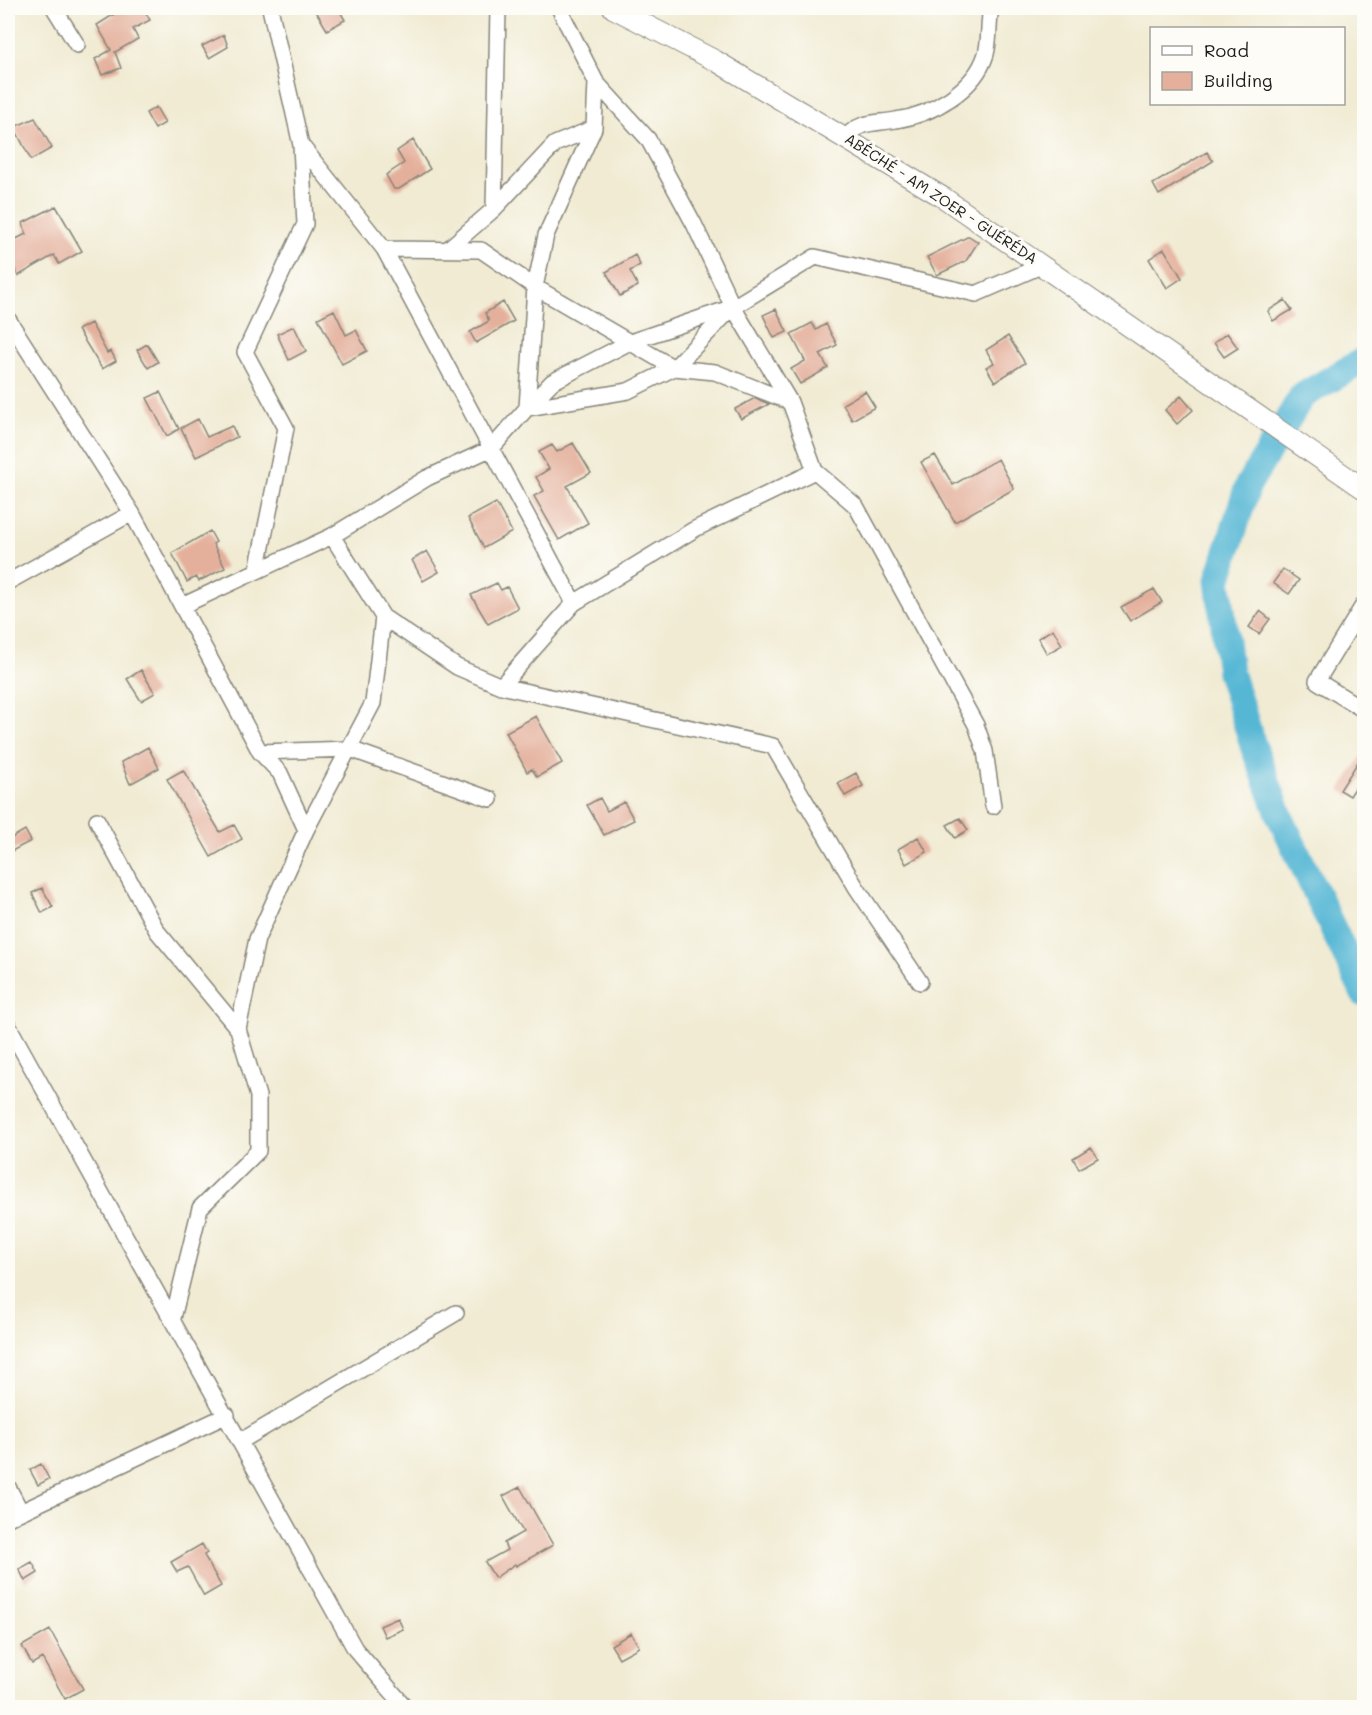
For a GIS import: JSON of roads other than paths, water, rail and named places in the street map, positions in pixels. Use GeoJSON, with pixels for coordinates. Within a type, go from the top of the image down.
{"type":"FeatureCollection","features":[{"type":"Feature","properties":{"kind":"main road","name":"ABÉCHÉ - AM ZOER - GUÉRÉDA"},"geometry":{"type":"LineString","coordinates":[[613,8],[716,61],[944,198],[1365,489]]}},
{"type":"Feature","properties":{"kind":"street"},"geometry":{"type":"LineString","coordinates":[[54,8],[77,45]]}},
{"type":"Feature","properties":{"kind":"street"},"geometry":{"type":"LineString","coordinates":[[257,571],[286,428],[245,352],[305,224],[302,145],[270,8]]}},
{"type":"Feature","properties":{"kind":"street"},"geometry":{"type":"LineString","coordinates":[[494,209],[498,8]]}},
{"type":"Feature","properties":{"kind":"street"},"geometry":{"type":"LineString","coordinates":[[559,8],[596,82],[648,139],[694,224],[733,307],[790,402],[815,471],[856,506],[976,725],[985,751],[993,806]]}},
{"type":"Feature","properties":{"kind":"street"},"geometry":{"type":"LineString","coordinates":[[845,138],[855,127],[910,118],[959,92],[972,79],[986,54],[991,8]]}},
{"type":"Feature","properties":{"kind":"street"},"geometry":{"type":"LineString","coordinates":[[527,408],[535,287],[546,235],[594,128],[596,82]]}},
{"type":"Feature","properties":{"kind":"street"},"geometry":{"type":"LineString","coordinates":[[448,249],[494,209],[555,144],[594,128]]}},
{"type":"Feature","properties":{"kind":"street"},"geometry":{"type":"LineString","coordinates":[[302,145],[384,249],[573,603]]}},
{"type":"Feature","properties":{"kind":"street"},"geometry":{"type":"LineString","coordinates":[[384,249],[482,250],[535,287],[674,368],[715,372],[790,402]]}},
{"type":"Feature","properties":{"kind":"street"},"geometry":{"type":"LineString","coordinates":[[184,605],[332,536],[427,478],[492,448],[552,382],[630,342],[733,307],[815,257],[976,294],[1043,265]]}},
{"type":"Feature","properties":{"kind":"street"},"geometry":{"type":"LineString","coordinates":[[527,408],[628,391],[674,368],[733,307]]}},
{"type":"Feature","properties":{"kind":"street"},"geometry":{"type":"LineString","coordinates":[[8,322],[132,513],[184,605],[260,752],[280,773],[306,830]]}},
{"type":"Feature","properties":{"kind":"street"},"geometry":{"type":"LineString","coordinates":[[501,686],[573,603],[695,529],[815,471]]}},
{"type":"Feature","properties":{"kind":"street"},"geometry":{"type":"LineString","coordinates":[[8,582],[132,513]]}},
{"type":"Feature","properties":{"kind":"street"},"geometry":{"type":"LineString","coordinates":[[332,536],[383,616],[458,667],[501,686],[773,746],[856,887],[920,982]]}},
{"type":"Feature","properties":{"kind":"street"},"geometry":{"type":"LineString","coordinates":[[1365,604],[1317,681],[1365,710]]}},
{"type":"Feature","properties":{"kind":"street"},"geometry":{"type":"LineString","coordinates":[[238,1029],[257,939],[306,830],[373,703],[383,616]]}},
{"type":"Feature","properties":{"kind":"street"},"geometry":{"type":"LineString","coordinates":[[260,752],[350,749],[490,799]]}},
{"type":"Feature","properties":{"kind":"street"},"geometry":{"type":"LineString","coordinates":[[97,820],[157,931],[238,1029],[258,1096],[258,1151],[200,1208],[173,1318]]}},
{"type":"Feature","properties":{"kind":"street"},"geometry":{"type":"LineString","coordinates":[[8,1025],[227,1415],[355,1649],[406,1707]]}},
{"type":"Feature","properties":{"kind":"street"},"geometry":{"type":"LineString","coordinates":[[241,1441],[456,1313]]}},
{"type":"Feature","properties":{"kind":"street"},"geometry":{"type":"LineString","coordinates":[[8,1487],[14,1514],[227,1415]]}},
{"type":"Feature","properties":{"kind":"waterway"},"geometry":{"type":"LineString","coordinates":[[1364,360],[1302,396],[1248,485],[1218,580],[1230,672],[1253,745],[1281,819],[1364,994]]}}]}
